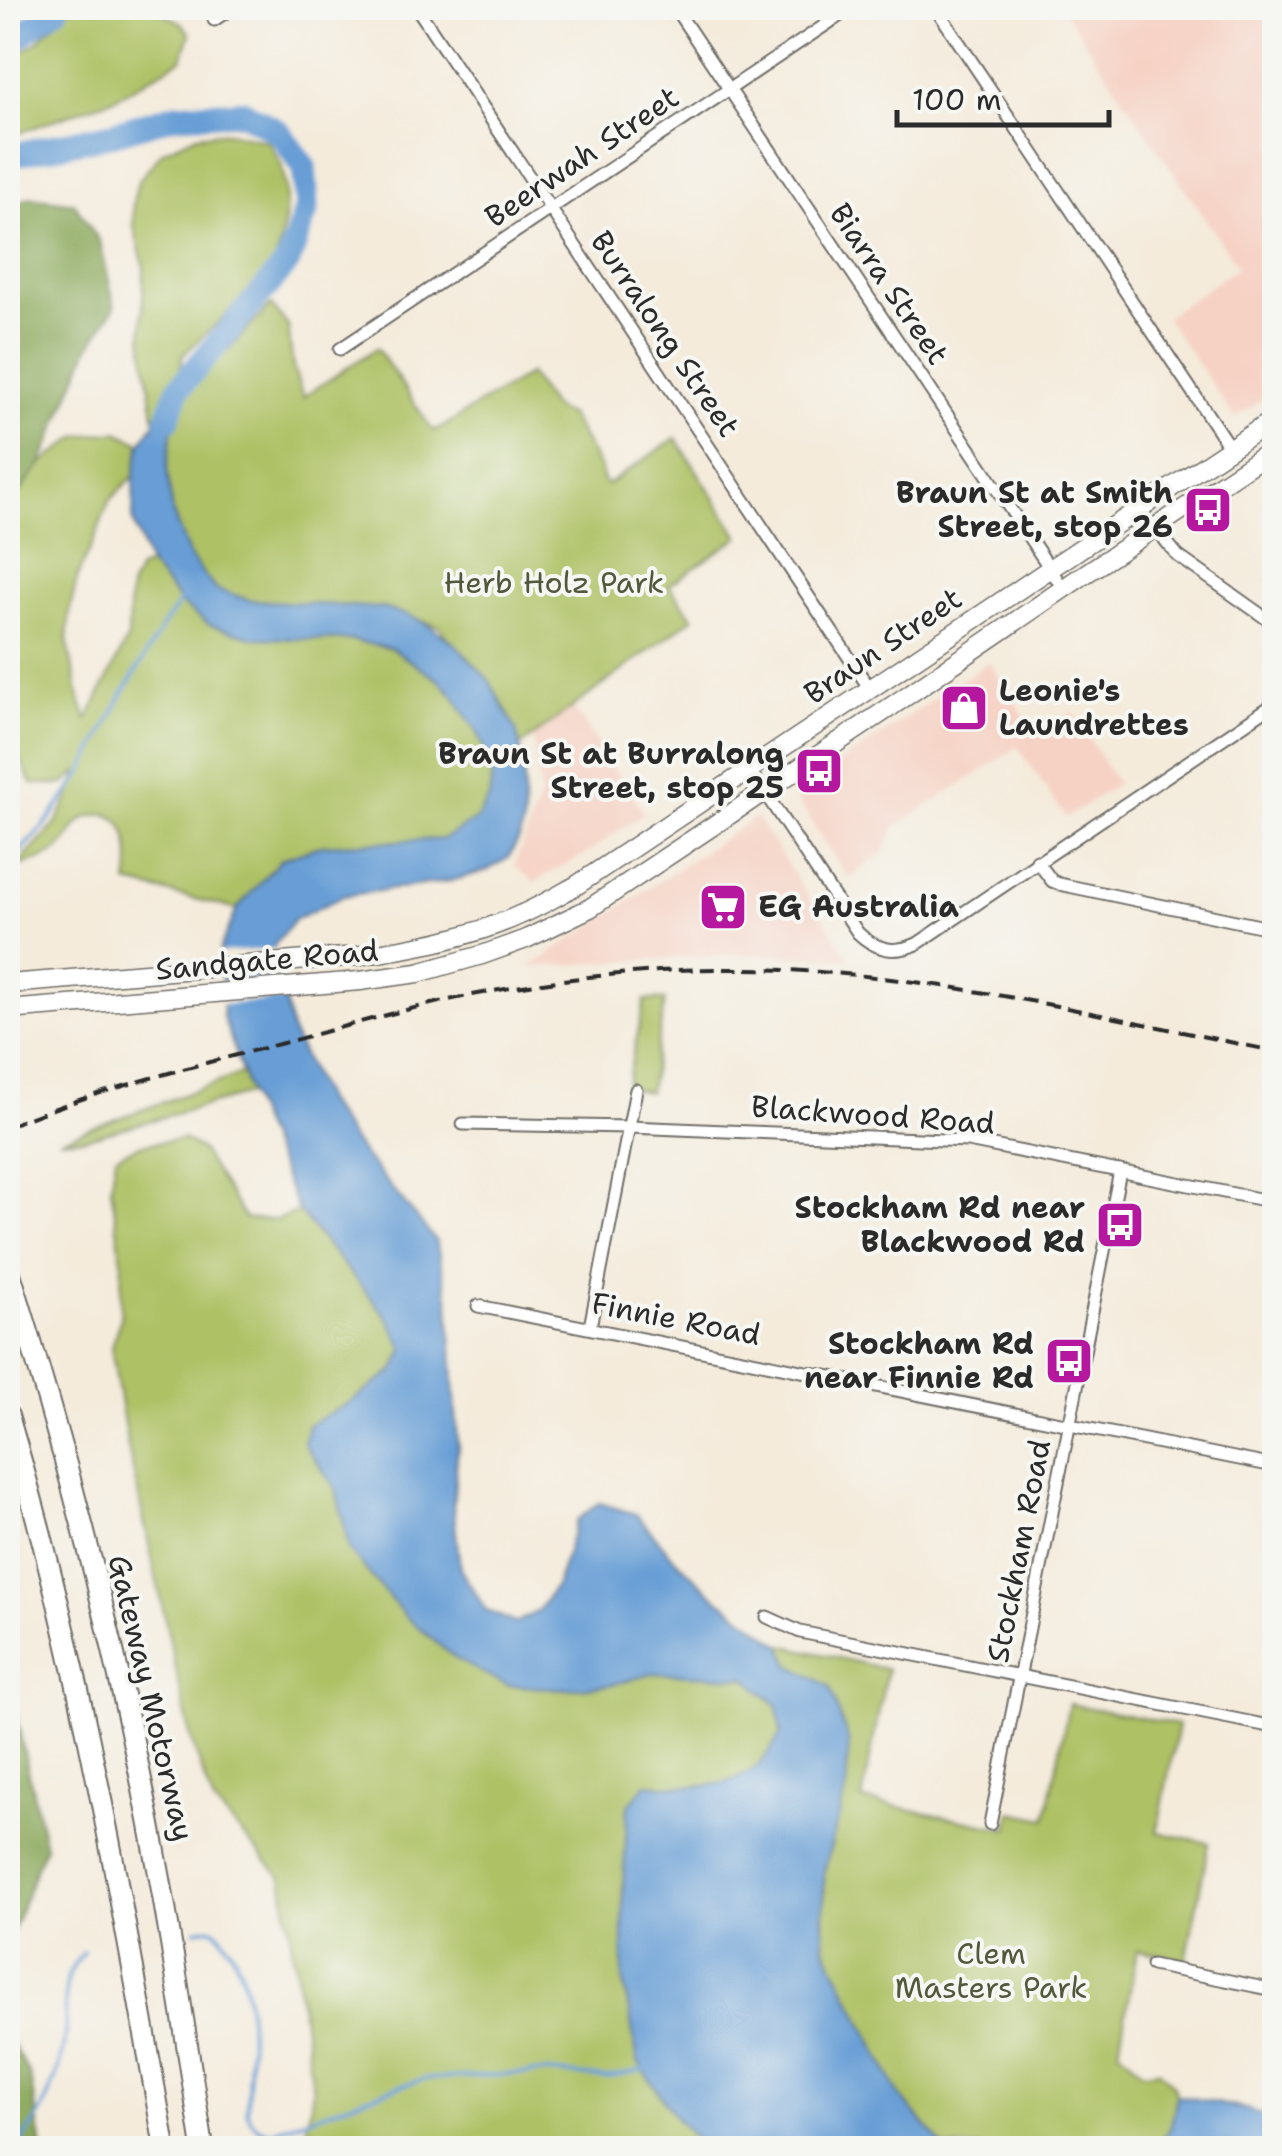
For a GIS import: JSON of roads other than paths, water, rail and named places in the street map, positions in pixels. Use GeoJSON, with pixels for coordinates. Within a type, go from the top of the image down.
{"type":"FeatureCollection","features":[{"type":"Feature","properties":{"kind":"highway","name":"Braun Street"},"geometry":{"type":"LineString","coordinates":[[520,916],[577,886],[1274,418]]}},
{"type":"Feature","properties":{"kind":"highway","name":"Braun Street"},"geometry":{"type":"LineString","coordinates":[[526,939],[590,908],[1268,453]]}},
{"type":"Feature","properties":{"kind":"highway","name":"Sandgate Road"},"geometry":{"type":"LineString","coordinates":[[8,984],[357,956],[414,948],[520,916]]}},
{"type":"Feature","properties":{"kind":"highway","name":"Sandgate Road"},"geometry":{"type":"LineString","coordinates":[[8,1010],[360,981],[418,973],[526,939]]}},
{"type":"Feature","properties":{"kind":"highway","name":"Gateway Motorway"},"geometry":{"type":"LineString","coordinates":[[8,1268],[68,1474],[124,1701],[160,1878],[203,2148]]}},
{"type":"Feature","properties":{"kind":"highway"},"geometry":{"type":"LineString","coordinates":[[8,1416],[109,1835],[165,2148]]}},
{"type":"Feature","properties":{"kind":"street"},"geometry":{"type":"LineString","coordinates":[[214,20],[232,8]]}},
{"type":"Feature","properties":{"kind":"street","name":"Burralong Street"},"geometry":{"type":"LineString","coordinates":[[417,8],[870,688]]}},
{"type":"Feature","properties":{"kind":"street","name":"Biarra Street"},"geometry":{"type":"LineString","coordinates":[[675,8],[1063,588]]}},
{"type":"Feature","properties":{"kind":"street","name":"Beerwah Street"},"geometry":{"type":"LineString","coordinates":[[340,349],[851,8]]}},
{"type":"Feature","properties":{"kind":"street"},"geometry":{"type":"LineString","coordinates":[[936,8],[1230,448]]}},
{"type":"Feature","properties":{"kind":"street"},"geometry":{"type":"LineString","coordinates":[[1268,453],[1274,475]]}},
{"type":"Feature","properties":{"kind":"street"},"geometry":{"type":"LineString","coordinates":[[1154,528],[1178,556],[1274,624]]}},
{"type":"Feature","properties":{"kind":"street"},"geometry":{"type":"LineString","coordinates":[[749,769],[858,933],[878,948],[907,948],[1274,704]]}},
{"type":"Feature","properties":{"kind":"street"},"geometry":{"type":"LineString","coordinates":[[1037,862],[1059,884],[1274,929]]}},
{"type":"Feature","properties":{"kind":"street"},"geometry":{"type":"LineString","coordinates":[[590,1327],[636,1090]]}},
{"type":"Feature","properties":{"kind":"street","name":"Blackwood Road"},"geometry":{"type":"LineString","coordinates":[[463,1124],[968,1141],[1274,1202]]}},
{"type":"Feature","properties":{"kind":"street","name":"Stockham Road"},"geometry":{"type":"LineString","coordinates":[[990,1824],[1120,1171]]}},
{"type":"Feature","properties":{"kind":"street","name":"Finnie Road"},"geometry":{"type":"LineString","coordinates":[[478,1306],[1274,1466]]}},
{"type":"Feature","properties":{"kind":"street"},"geometry":{"type":"LineString","coordinates":[[767,1617],[800,1632],[1274,1728]]}},
{"type":"Feature","properties":{"kind":"street"},"geometry":{"type":"LineString","coordinates":[[1152,1965],[1274,1990]]}},
{"type":"Feature","properties":{"kind":"water"},"geometry":{"type":"Polygon","coordinates":[[[178,389],[167,468],[172,511],[190,557],[215,589],[249,600],[382,608],[408,615],[456,645],[489,680],[516,730],[524,764],[524,818],[519,839],[508,858],[486,871],[450,881],[343,896],[295,919],[274,945],[291,1030],[326,1102],[358,1148],[436,1241],[449,1301],[458,1446],[453,1505],[460,1569],[486,1610],[515,1623],[538,1611],[557,1583],[577,1520],[599,1503],[636,1514],[713,1595],[781,1645],[790,1665],[829,1686],[849,1742],[846,1790],[824,1871],[824,1946],[900,2096],[945,2148],[706,2148],[677,2119],[638,2062],[623,1978],[628,1806],[646,1784],[708,1786],[737,1779],[750,1771],[765,1758],[781,1734],[778,1706],[746,1678],[655,1673],[610,1685],[566,1689],[507,1685],[456,1659],[406,1617],[350,1551],[336,1489],[304,1444],[308,1425],[351,1402],[395,1370],[404,1349],[388,1318],[298,1210],[254,1107],[223,1017],[220,949],[237,909],[281,859],[323,845],[443,839],[477,819],[489,798],[493,771],[478,733],[454,696],[440,681],[392,649],[350,640],[255,638],[210,625],[185,607],[149,564],[133,521],[134,476],[141,443],[178,389]]]}},
{"type":"Feature","properties":{"kind":"water"},"geometry":{"type":"Polygon","coordinates":[[[1177,2095],[1274,2119],[1274,2148],[1150,2148],[1168,2132],[1177,2095]]]}},
{"type":"Feature","properties":{"kind":"waterway"},"geometry":{"type":"LineString","coordinates":[[8,44],[57,8]]}},
{"type":"Feature","properties":{"kind":"waterway"},"geometry":{"type":"LineString","coordinates":[[8,156],[112,134],[176,115],[243,112],[279,132],[304,167],[307,208],[288,262],[178,389],[167,420]]}},
{"type":"Feature","properties":{"kind":"waterway"},"geometry":{"type":"LineString","coordinates":[[8,864],[44,826],[81,775],[125,690],[183,598]]}},
{"type":"Feature","properties":{"kind":"waterway"},"geometry":{"type":"LineString","coordinates":[[196,1930],[217,1932],[238,1963],[248,2004],[247,2111],[253,2123],[265,2131],[426,2079],[550,2072],[606,2078],[647,2069]]}},
{"type":"Feature","properties":{"kind":"waterway"},"geometry":{"type":"LineString","coordinates":[[16,2148],[34,2123],[55,2080],[65,2034],[68,1979],[83,1952]]}},
{"type":"Feature","properties":{"kind":"railway"},"geometry":{"type":"LineString","coordinates":[[8,1126],[144,1080],[424,1006],[537,984],[678,970],[773,970],[877,977],[1048,1004],[1274,1051]]}},
{"type":"Feature","properties":{"kind":"place","name":"Braun St at Smith Street, stop 26"},"geometry":{"type":"Point","coordinates":[1208,510]}},
{"type":"Feature","properties":{"kind":"place","name":"Leonie's Laundrettes"},"geometry":{"type":"Point","coordinates":[964,708]}},
{"type":"Feature","properties":{"kind":"place","name":"Braun St at Burralong Street, stop 25"},"geometry":{"type":"Point","coordinates":[819,771]}},
{"type":"Feature","properties":{"kind":"place","name":"EG Australia"},"geometry":{"type":"Point","coordinates":[723,907]}},
{"type":"Feature","properties":{"kind":"place","name":"Stockham Rd near Blackwood Rd"},"geometry":{"type":"Point","coordinates":[1120,1225]}},
{"type":"Feature","properties":{"kind":"place","name":"Stockham Rd near Finnie Rd"},"geometry":{"type":"Point","coordinates":[1069,1361]}},
{"type":"Feature","properties":{"kind":"park label","name":"Herb Holz Park"},"geometry":{"type":"Point","coordinates":[554,583]}},
{"type":"Feature","properties":{"kind":"park label","name":"Clem Masters Park"},"geometry":{"type":"Point","coordinates":[991,1971]}}]}
